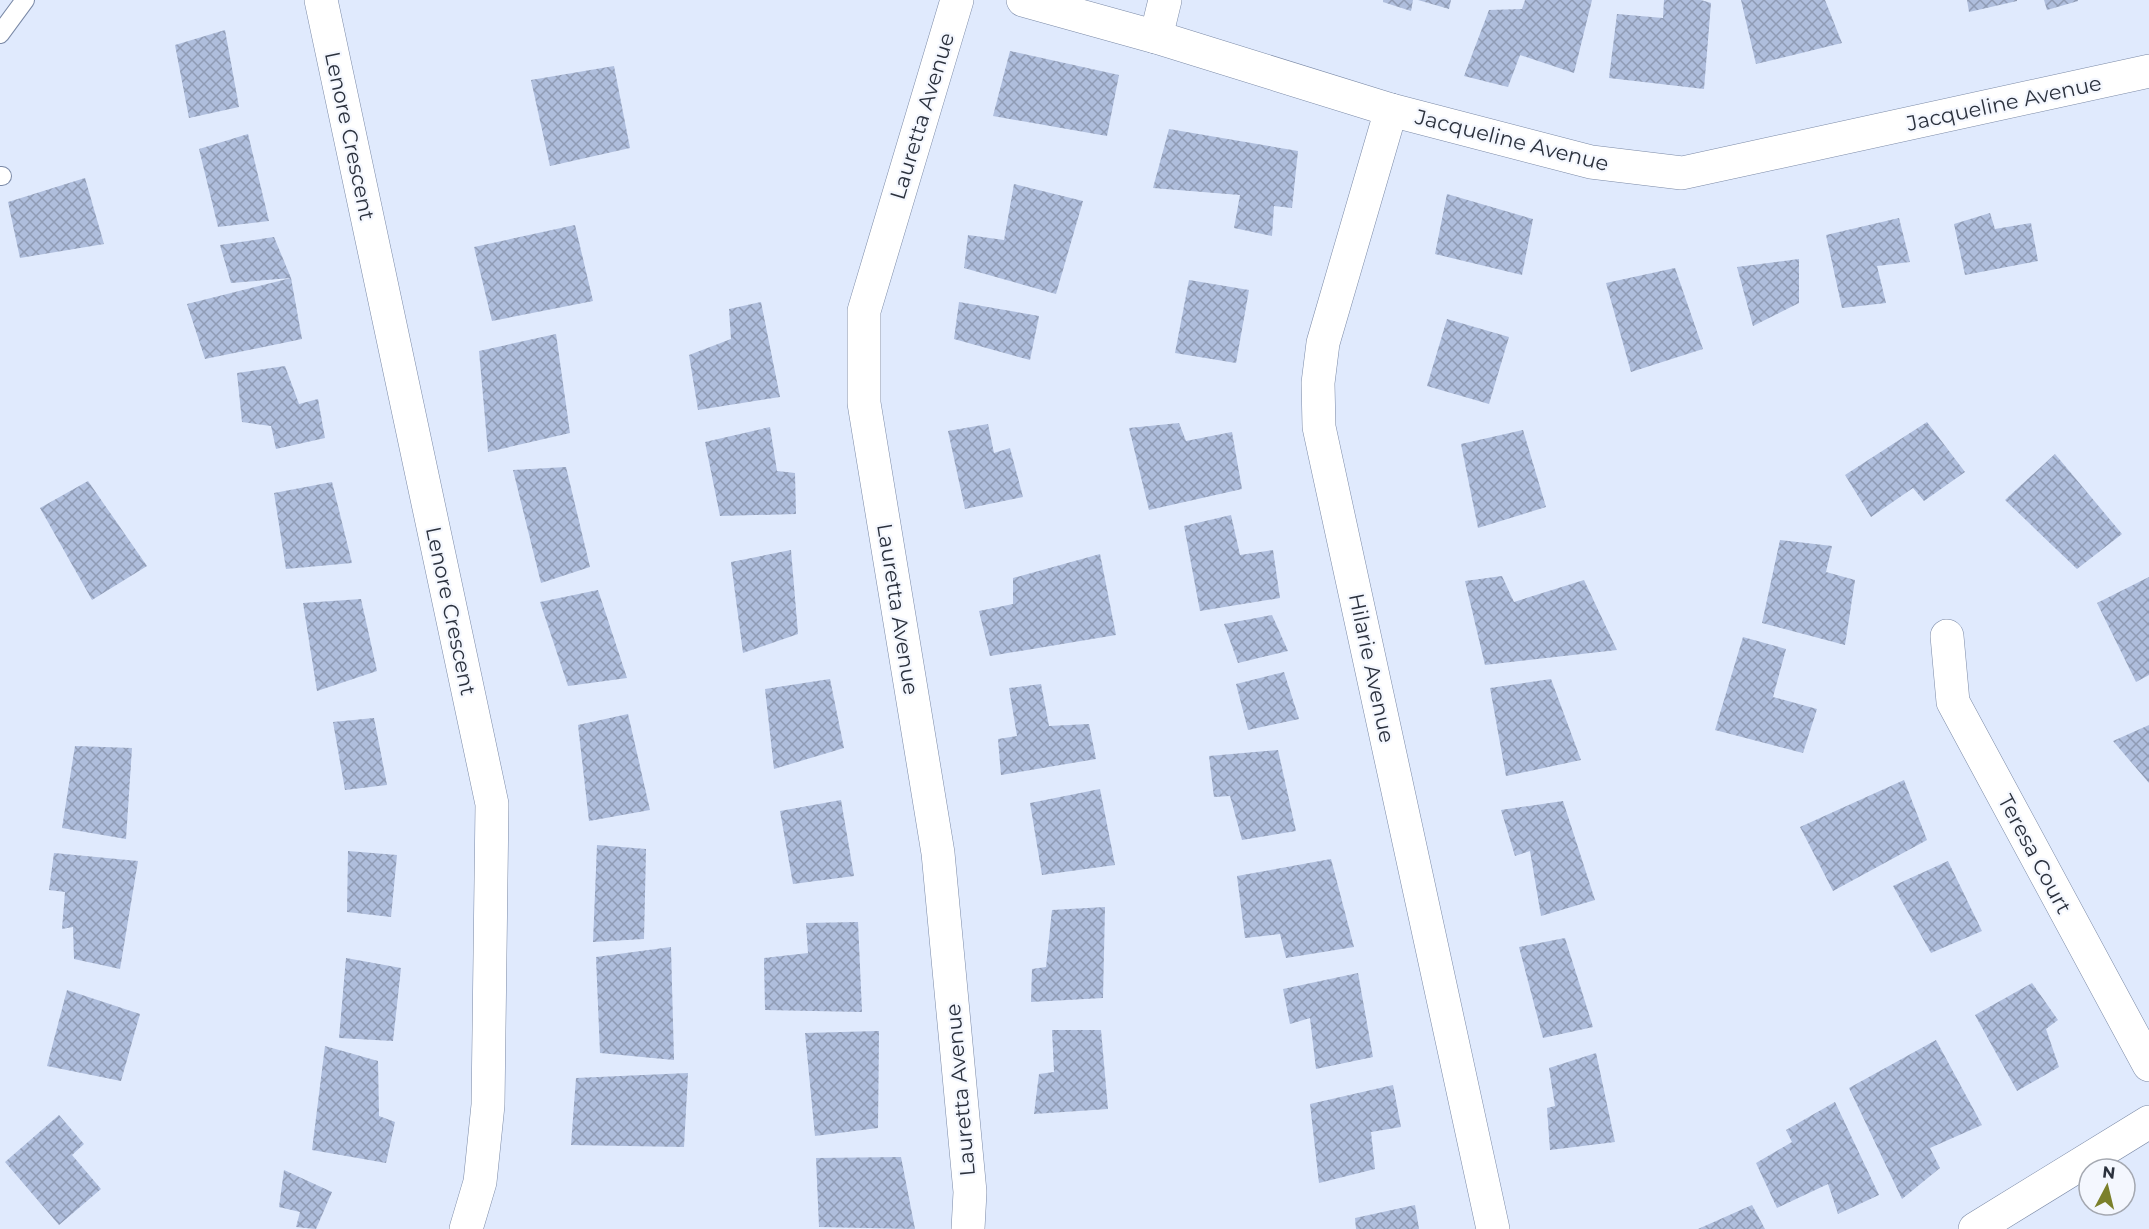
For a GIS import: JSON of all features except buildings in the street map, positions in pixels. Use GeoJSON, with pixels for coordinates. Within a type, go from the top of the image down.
{"type":"FeatureCollection","features":[{"type":"Feature","properties":{"kind":"street","name":"Lenore Crescent"},"geometry":{"type":"LineString","coordinates":[[321,0],[492,804],[489,1105],[480,1182],[466,1229]]}},
{"type":"Feature","properties":{"kind":"street","name":"Lauretta Avenue"},"geometry":{"type":"LineString","coordinates":[[957,0],[864,311],[864,402],[938,853],[970,1192],[968,1229]]}},
{"type":"Feature","properties":{"kind":"street","name":"Jacqueline Avenue"},"geometry":{"type":"LineString","coordinates":[[1023,0],[1156,37],[1391,110],[1591,162],[1682,173],[2149,71]]}},
{"type":"Feature","properties":{"kind":"street"},"geometry":{"type":"LineString","coordinates":[[1156,37],[1166,0]]}},
{"type":"Feature","properties":{"kind":"street","name":"Hilarie Avenue"},"geometry":{"type":"LineString","coordinates":[[1391,110],[1323,343],[1318,383],[1319,427],[1493,1229]]}},
{"type":"Feature","properties":{"kind":"street","name":"Teresa Court"},"geometry":{"type":"LineString","coordinates":[[1947,636],[1953,702],[2149,1065]]}},
{"type":"Feature","properties":{"kind":"street"},"geometry":{"type":"LineString","coordinates":[[1975,1229],[2149,1122]]}},
{"type":"Feature","properties":{"kind":"lane"},"geometry":{"type":"LineString","coordinates":[[0,34],[25,0]]}}]}
